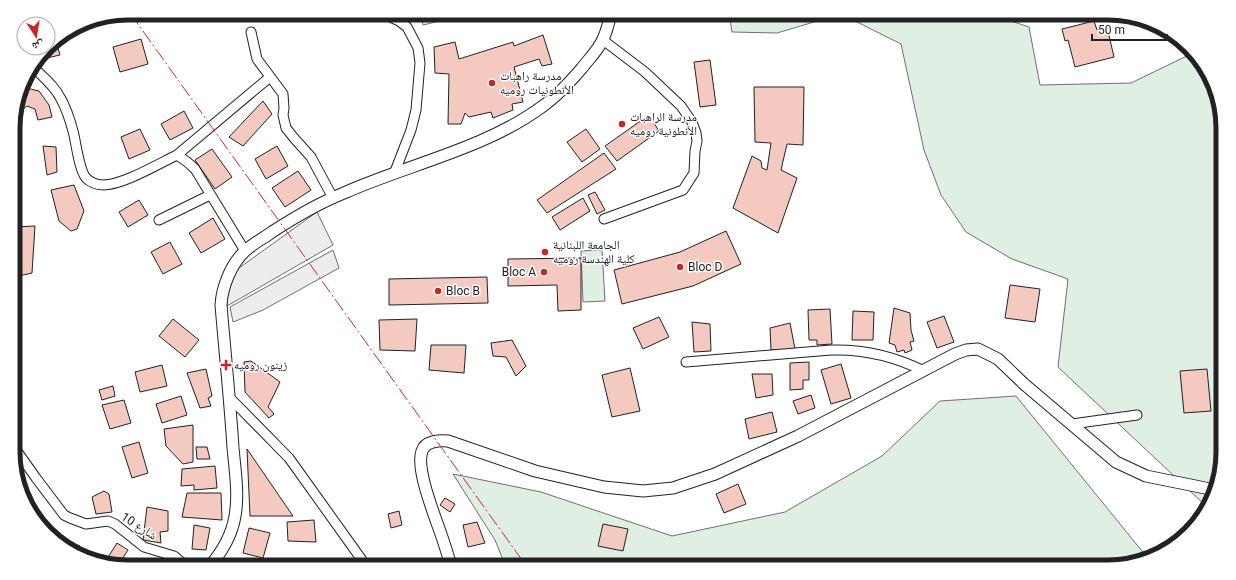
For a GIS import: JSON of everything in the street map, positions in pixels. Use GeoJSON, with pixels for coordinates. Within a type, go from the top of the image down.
{"type":"FeatureCollection","features":[{"type":"Feature","properties":{"kind":"street"},"geometry":{"type":"LineString","coordinates":[[394,174],[411,130],[416,110],[420,63],[418,48],[407,27],[398,20]]}},
{"type":"Feature","properties":{"kind":"street"},"geometry":{"type":"LineString","coordinates":[[215,560],[223,548],[232,527],[237,494],[221,305],[225,281],[234,266],[245,251],[283,225],[333,198],[464,147],[509,127],[530,115],[554,96],[575,76],[603,40],[609,20]]}},
{"type":"Feature","properties":{"kind":"street"},"geometry":{"type":"LineString","coordinates":[[251,32],[257,59],[283,94],[284,108],[282,115],[286,128],[311,157],[333,198]]}},
{"type":"Feature","properties":{"kind":"street"},"geometry":{"type":"LineString","coordinates":[[603,40],[645,72],[681,106],[692,122],[696,132],[697,141],[694,174],[683,190],[604,219]]}},
{"type":"Feature","properties":{"kind":"street"},"geometry":{"type":"LineString","coordinates":[[37,70],[53,86],[61,99],[86,177],[94,183],[103,185],[121,181],[177,155],[270,77]]}},
{"type":"Feature","properties":{"kind":"street"},"geometry":{"type":"LineString","coordinates":[[177,155],[192,166],[245,251]]}},
{"type":"Feature","properties":{"kind":"street"},"geometry":{"type":"LineString","coordinates":[[159,220],[210,195]]}},
{"type":"Feature","properties":{"kind":"street"},"geometry":{"type":"LineString","coordinates":[[449,560],[423,483],[420,458],[422,450],[426,445],[440,440],[448,441],[535,471],[604,487],[642,491],[673,488],[715,474],[798,436],[954,354],[966,350],[978,349],[998,359],[1024,384],[1116,462],[1146,476],[1209,489]]}},
{"type":"Feature","properties":{"kind":"street"},"geometry":{"type":"LineString","coordinates":[[686,362],[847,350],[894,358],[924,371]]}},
{"type":"Feature","properties":{"kind":"street"},"geometry":{"type":"LineString","coordinates":[[229,397],[289,458],[362,560]]}},
{"type":"Feature","properties":{"kind":"street"},"geometry":{"type":"LineString","coordinates":[[1072,424],[1137,415]]}},
{"type":"Feature","properties":{"kind":"street","name":"شارع 10"},"geometry":{"type":"LineString","coordinates":[[20,456],[64,515],[86,524],[108,521],[115,524],[144,547],[174,556],[179,560]]}},
{"type":"Feature","properties":{"kind":"green space"},"geometry":{"type":"Polygon","coordinates":[[[422,20],[444,20],[423,25],[422,20]]]}},
{"type":"Feature","properties":{"kind":"green space"},"geometry":{"type":"Polygon","coordinates":[[[730,20],[821,20],[777,33],[732,32],[730,20]]]}},
{"type":"Feature","properties":{"kind":"green space"},"geometry":{"type":"Polygon","coordinates":[[[853,20],[1008,20],[1029,27],[1040,85],[1131,83],[1188,56],[1202,74],[1212,100],[1216,128],[1216,459],[1212,480],[1203,503],[1058,367],[1068,279],[1012,259],[966,232],[941,195],[924,150],[901,44],[853,20]]]}},
{"type":"Feature","properties":{"kind":"green space"},"geometry":{"type":"Polygon","coordinates":[[[602,250],[605,301],[583,302],[581,251],[602,250]]]}},
{"type":"Feature","properties":{"kind":"green space"},"geometry":{"type":"Polygon","coordinates":[[[1016,396],[1144,554],[1115,560],[503,560],[495,540],[453,474],[541,492],[672,536],[785,512],[882,456],[940,401],[1016,396]]]}},
{"type":"Feature","properties":{"kind":"shaded area"},"geometry":{"type":"Polygon","coordinates":[[[317,212],[333,245],[227,306],[226,287],[239,268],[317,212]]]}},
{"type":"Feature","properties":{"kind":"shaded area"},"geometry":{"type":"Polygon","coordinates":[[[333,250],[339,268],[263,310],[233,322],[230,307],[333,250]]]}},
{"type":"Feature","properties":{"kind":"building"},"geometry":{"type":"Polygon","coordinates":[[[1094,21],[1097,30],[1107,27],[1114,57],[1075,67],[1068,40],[1065,41],[1062,29],[1094,21]]]}},
{"type":"Feature","properties":{"kind":"building"},"geometry":{"type":"Polygon","coordinates":[[[543,35],[552,64],[542,66],[539,59],[514,67],[523,102],[512,104],[513,110],[493,118],[491,112],[469,117],[465,113],[461,124],[448,124],[449,74],[435,73],[434,47],[455,42],[459,59],[513,42],[514,46],[543,35]]]}},
{"type":"Feature","properties":{"kind":"building"},"geometry":{"type":"Polygon","coordinates":[[[141,39],[148,64],[120,72],[113,47],[141,39]]]}},
{"type":"Feature","properties":{"kind":"building"},"geometry":{"type":"Polygon","coordinates":[[[58,47],[60,55],[56,56],[56,48],[58,47]]]}},
{"type":"Feature","properties":{"kind":"building"},"geometry":{"type":"Polygon","coordinates":[[[710,60],[716,105],[700,107],[694,62],[710,60]]]}},
{"type":"Feature","properties":{"kind":"building"},"geometry":{"type":"Polygon","coordinates":[[[754,87],[804,87],[803,145],[787,144],[781,170],[797,178],[778,233],[733,208],[752,156],[761,161],[762,168],[767,170],[771,143],[755,142],[754,87]]]}},
{"type":"Feature","properties":{"kind":"building"},"geometry":{"type":"Polygon","coordinates":[[[28,88],[39,91],[49,105],[52,117],[38,120],[35,109],[27,106],[22,110],[28,88]]]}},
{"type":"Feature","properties":{"kind":"building"},"geometry":{"type":"Polygon","coordinates":[[[263,101],[272,114],[243,146],[229,137],[263,101]]]}},
{"type":"Feature","properties":{"kind":"building"},"geometry":{"type":"Polygon","coordinates":[[[184,111],[193,128],[170,140],[161,124],[184,111]]]}},
{"type":"Feature","properties":{"kind":"building"},"geometry":{"type":"Polygon","coordinates":[[[649,115],[659,131],[617,161],[605,146],[649,115]]]}},
{"type":"Feature","properties":{"kind":"building"},"geometry":{"type":"Polygon","coordinates":[[[140,129],[150,150],[129,159],[121,137],[140,129]]]}},
{"type":"Feature","properties":{"kind":"building"},"geometry":{"type":"Polygon","coordinates":[[[586,129],[600,149],[582,162],[567,142],[586,129]]]}},
{"type":"Feature","properties":{"kind":"building"},"geometry":{"type":"Polygon","coordinates":[[[43,146],[56,147],[57,172],[47,175],[43,146]]]}},
{"type":"Feature","properties":{"kind":"building"},"geometry":{"type":"Polygon","coordinates":[[[277,146],[288,166],[266,179],[255,159],[277,146]]]}},
{"type":"Feature","properties":{"kind":"building"},"geometry":{"type":"Polygon","coordinates":[[[212,149],[232,177],[215,189],[195,160],[212,149]]]}},
{"type":"Feature","properties":{"kind":"building"},"geometry":{"type":"Polygon","coordinates":[[[604,153],[616,169],[547,213],[537,200],[604,153]]]}},
{"type":"Feature","properties":{"kind":"building"},"geometry":{"type":"Polygon","coordinates":[[[298,171],[311,190],[285,207],[272,188],[298,171]]]}},
{"type":"Feature","properties":{"kind":"building"},"geometry":{"type":"Polygon","coordinates":[[[74,185],[84,211],[77,229],[71,231],[59,221],[51,190],[74,185]]]}},
{"type":"Feature","properties":{"kind":"building"},"geometry":{"type":"Polygon","coordinates":[[[595,192],[605,210],[597,214],[588,195],[595,192]]]}},
{"type":"Feature","properties":{"kind":"building"},"geometry":{"type":"Polygon","coordinates":[[[583,198],[590,211],[560,230],[552,217],[583,198]]]}},
{"type":"Feature","properties":{"kind":"building"},"geometry":{"type":"Polygon","coordinates":[[[139,200],[148,215],[128,227],[119,212],[139,200]]]}},
{"type":"Feature","properties":{"kind":"building"},"geometry":{"type":"Polygon","coordinates":[[[213,218],[225,239],[201,253],[189,233],[213,218]]]}},
{"type":"Feature","properties":{"kind":"building"},"geometry":{"type":"Polygon","coordinates":[[[35,226],[32,273],[20,276],[20,227],[35,226]]]}},
{"type":"Feature","properties":{"kind":"building","name":"Bloc D"},"geometry":{"type":"Polygon","coordinates":[[[726,231],[741,264],[693,286],[622,304],[614,270],[680,252],[726,231]]]}},
{"type":"Feature","properties":{"kind":"building"},"geometry":{"type":"Polygon","coordinates":[[[170,242],[182,264],[163,274],[151,252],[170,242]]]}},
{"type":"Feature","properties":{"kind":"building","name":"Bloc A"},"geometry":{"type":"Polygon","coordinates":[[[581,258],[581,310],[558,311],[557,285],[508,286],[508,259],[581,258]]]}},
{"type":"Feature","properties":{"kind":"building","name":"Bloc B"},"geometry":{"type":"Polygon","coordinates":[[[487,277],[488,303],[389,305],[389,279],[487,277]]]}},
{"type":"Feature","properties":{"kind":"building"},"geometry":{"type":"Polygon","coordinates":[[[1010,285],[1040,289],[1035,322],[1005,318],[1010,285]]]}},
{"type":"Feature","properties":{"kind":"building"},"geometry":{"type":"Polygon","coordinates":[[[894,308],[910,313],[911,330],[914,341],[910,342],[912,350],[905,353],[904,350],[897,352],[895,345],[889,343],[894,308]]]}},
{"type":"Feature","properties":{"kind":"building"},"geometry":{"type":"Polygon","coordinates":[[[830,309],[832,344],[817,345],[817,340],[809,340],[808,310],[830,309]]]}},
{"type":"Feature","properties":{"kind":"building"},"geometry":{"type":"Polygon","coordinates":[[[853,311],[874,312],[873,340],[852,340],[853,311]]]}},
{"type":"Feature","properties":{"kind":"building"},"geometry":{"type":"Polygon","coordinates":[[[944,316],[954,342],[937,348],[927,322],[944,316]]]}},
{"type":"Feature","properties":{"kind":"building"},"geometry":{"type":"Polygon","coordinates":[[[659,317],[669,337],[643,349],[633,328],[659,317]]]}},
{"type":"Feature","properties":{"kind":"building"},"geometry":{"type":"Polygon","coordinates":[[[173,319],[199,340],[185,357],[159,336],[173,319]]]}},
{"type":"Feature","properties":{"kind":"building"},"geometry":{"type":"Polygon","coordinates":[[[417,319],[415,351],[380,350],[379,320],[417,319]]]}},
{"type":"Feature","properties":{"kind":"building"},"geometry":{"type":"Polygon","coordinates":[[[692,322],[710,324],[711,351],[694,352],[692,322]]]}},
{"type":"Feature","properties":{"kind":"building"},"geometry":{"type":"Polygon","coordinates":[[[790,323],[795,349],[771,350],[770,328],[790,323]]]}},
{"type":"Feature","properties":{"kind":"building"},"geometry":{"type":"Polygon","coordinates":[[[512,340],[526,366],[516,376],[506,357],[493,356],[491,343],[512,340]]]}},
{"type":"Feature","properties":{"kind":"building"},"geometry":{"type":"Polygon","coordinates":[[[431,345],[466,345],[464,373],[429,370],[431,345]]]}},
{"type":"Feature","properties":{"kind":"building"},"geometry":{"type":"Polygon","coordinates":[[[251,361],[280,382],[268,407],[274,414],[269,418],[245,392],[244,362],[251,361]]]}},
{"type":"Feature","properties":{"kind":"building"},"geometry":{"type":"Polygon","coordinates":[[[809,362],[809,380],[803,380],[803,389],[790,390],[790,363],[809,362]]]}},
{"type":"Feature","properties":{"kind":"building"},"geometry":{"type":"Polygon","coordinates":[[[841,364],[851,398],[831,404],[821,370],[841,364]]]}},
{"type":"Feature","properties":{"kind":"building"},"geometry":{"type":"Polygon","coordinates":[[[162,365],[167,386],[140,392],[135,372],[162,365]]]}},
{"type":"Feature","properties":{"kind":"building"},"geometry":{"type":"Polygon","coordinates":[[[630,368],[640,411],[612,417],[602,375],[630,368]]]}},
{"type":"Feature","properties":{"kind":"building"},"geometry":{"type":"Polygon","coordinates":[[[206,369],[212,396],[208,398],[211,406],[200,408],[187,373],[206,369]]]}},
{"type":"Feature","properties":{"kind":"building"},"geometry":{"type":"Polygon","coordinates":[[[1207,369],[1211,411],[1184,413],[1180,371],[1207,369]]]}},
{"type":"Feature","properties":{"kind":"building"},"geometry":{"type":"Polygon","coordinates":[[[752,374],[772,374],[773,395],[756,398],[752,374]]]}},
{"type":"Feature","properties":{"kind":"building"},"geometry":{"type":"Polygon","coordinates":[[[113,386],[115,396],[102,400],[99,390],[113,386]]]}},
{"type":"Feature","properties":{"kind":"building"},"geometry":{"type":"Polygon","coordinates":[[[811,395],[815,408],[798,414],[793,401],[811,395]]]}},
{"type":"Feature","properties":{"kind":"building"},"geometry":{"type":"Polygon","coordinates":[[[181,396],[187,415],[162,423],[156,404],[181,396]]]}},
{"type":"Feature","properties":{"kind":"building"},"geometry":{"type":"Polygon","coordinates":[[[124,400],[131,423],[110,429],[102,405],[124,400]]]}},
{"type":"Feature","properties":{"kind":"building"},"geometry":{"type":"Polygon","coordinates":[[[772,412],[777,432],[749,439],[745,419],[772,412]]]}},
{"type":"Feature","properties":{"kind":"building"},"geometry":{"type":"Polygon","coordinates":[[[193,425],[193,462],[183,464],[166,446],[164,429],[193,425]]]}},
{"type":"Feature","properties":{"kind":"building"},"geometry":{"type":"Polygon","coordinates":[[[139,442],[148,473],[132,478],[122,447],[139,442]]]}},
{"type":"Feature","properties":{"kind":"building"},"geometry":{"type":"Polygon","coordinates":[[[196,447],[207,447],[210,459],[197,459],[196,447]]]}},
{"type":"Feature","properties":{"kind":"building"},"geometry":{"type":"Polygon","coordinates":[[[247,449],[293,516],[250,516],[247,449]]]}},
{"type":"Feature","properties":{"kind":"building"},"geometry":{"type":"Polygon","coordinates":[[[215,466],[217,488],[194,490],[194,485],[181,486],[182,469],[215,466]]]}},
{"type":"Feature","properties":{"kind":"building"},"geometry":{"type":"Polygon","coordinates":[[[738,484],[746,504],[724,513],[716,494],[738,484]]]}},
{"type":"Feature","properties":{"kind":"building"},"geometry":{"type":"Polygon","coordinates":[[[104,491],[109,494],[112,512],[96,514],[92,497],[104,491]]]}},
{"type":"Feature","properties":{"kind":"building"},"geometry":{"type":"Polygon","coordinates":[[[187,493],[221,493],[222,520],[182,517],[187,493]]]}},
{"type":"Feature","properties":{"kind":"building"},"geometry":{"type":"Polygon","coordinates":[[[445,498],[455,504],[450,512],[440,505],[445,498]]]}},
{"type":"Feature","properties":{"kind":"building"},"geometry":{"type":"Polygon","coordinates":[[[147,507],[168,511],[168,531],[160,532],[161,543],[143,540],[147,507]]]}},
{"type":"Feature","properties":{"kind":"building"},"geometry":{"type":"Polygon","coordinates":[[[399,511],[402,525],[391,528],[388,514],[399,511]]]}},
{"type":"Feature","properties":{"kind":"building"},"geometry":{"type":"Polygon","coordinates":[[[314,520],[316,542],[288,541],[287,522],[314,520]]]}},
{"type":"Feature","properties":{"kind":"building"},"geometry":{"type":"Polygon","coordinates":[[[477,522],[485,543],[468,547],[463,525],[477,522]]]}},
{"type":"Feature","properties":{"kind":"building"},"geometry":{"type":"Polygon","coordinates":[[[603,524],[628,529],[623,551],[598,546],[603,524]]]}},
{"type":"Feature","properties":{"kind":"building"},"geometry":{"type":"Polygon","coordinates":[[[194,525],[210,528],[206,550],[192,549],[194,525]]]}},
{"type":"Feature","properties":{"kind":"building"},"geometry":{"type":"Polygon","coordinates":[[[249,528],[270,533],[263,558],[243,553],[249,528]]]}},
{"type":"Feature","properties":{"kind":"building"},"geometry":{"type":"Polygon","coordinates":[[[117,543],[128,550],[122,560],[107,558],[117,543]]]}},
{"type":"Feature","properties":{"kind":"power"},"geometry":{"type":"LineString","coordinates":[[135,20],[522,560]]}},
{"type":"Feature","properties":{"kind":"place","name":"مدرسة راهبات الأنطونيات روميه"},"geometry":{"type":"Point","coordinates":[492,83]}},
{"type":"Feature","properties":{"kind":"place","name":"مدرسة الراهبات الأنطونية روميه"},"geometry":{"type":"Point","coordinates":[622,124]}},
{"type":"Feature","properties":{"kind":"place","name":"الجامعة اللبنانية كلية الهندسة روميه"},"geometry":{"type":"Point","coordinates":[545,252]}},
{"type":"Feature","properties":{"kind":"place","name":"Bloc D"},"geometry":{"type":"Point","coordinates":[680,267]}},
{"type":"Feature","properties":{"kind":"place","name":"Bloc A"},"geometry":{"type":"Point","coordinates":[544,272]}},
{"type":"Feature","properties":{"kind":"place","name":"Bloc B"},"geometry":{"type":"Point","coordinates":[438,291]}},
{"type":"Feature","properties":{"kind":"place","name":"زينون روميه"},"geometry":{"type":"Point","coordinates":[226,365]}}]}
